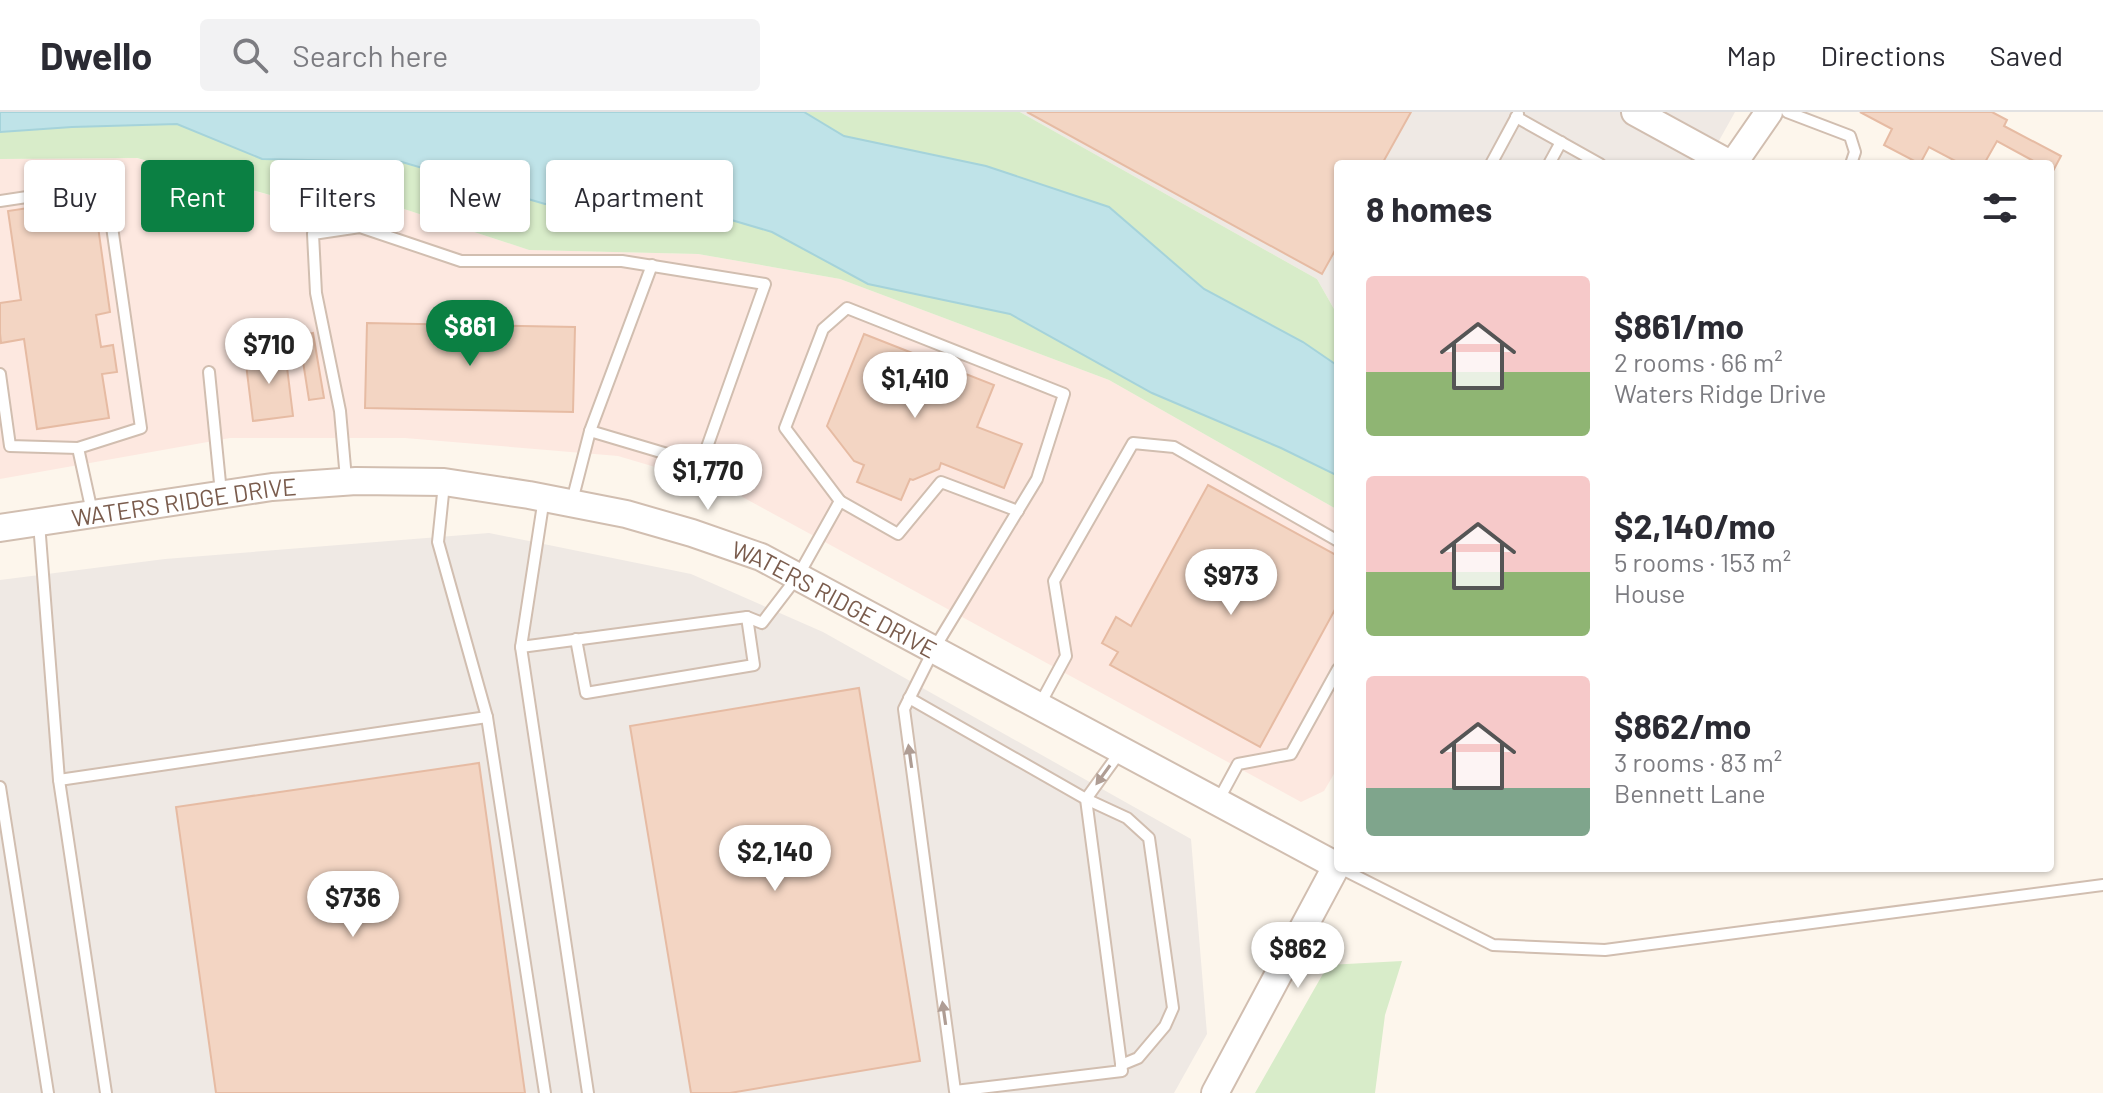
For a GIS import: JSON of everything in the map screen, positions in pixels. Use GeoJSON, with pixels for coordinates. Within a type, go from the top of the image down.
{"type":"FeatureCollection","features":[{"type":"Feature","properties":{"kind":"street"},"geometry":{"type":"LineString","coordinates":[[1635,112],[1724,160]]}},
{"type":"Feature","properties":{"kind":"street"},"geometry":{"type":"LineString","coordinates":[[1734,160],[1769,112]]}},
{"type":"Feature","properties":{"kind":"street","name":"WATERS RIDGE DRIVE"},"geometry":{"type":"LineString","coordinates":[[0,528],[272,487],[346,481],[444,482],[626,514],[761,557],[1334,864]]}},
{"type":"Feature","properties":{"kind":"street"},"geometry":{"type":"LineString","coordinates":[[1215,1093],[1335,872]]}},
{"type":"Feature","properties":{"kind":"lane"},"geometry":{"type":"LineString","coordinates":[[1787,112],[1850,136],[1855,152],[1852,160]]}},
{"type":"Feature","properties":{"kind":"lane"},"geometry":{"type":"LineString","coordinates":[[1493,160],[1518,114],[1593,160]]}},
{"type":"Feature","properties":{"kind":"lane"},"geometry":{"type":"LineString","coordinates":[[1551,160],[1561,142]]}},
{"type":"Feature","properties":{"kind":"lane"},"geometry":{"type":"LineString","coordinates":[[0,201],[106,185],[141,428],[78,448],[10,446],[0,374]]}},
{"type":"Feature","properties":{"kind":"lane"},"geometry":{"type":"LineString","coordinates":[[346,481],[340,411],[316,293],[313,234],[360,227],[461,261],[622,261],[765,284],[701,464],[590,431]]}},
{"type":"Feature","properties":{"kind":"lane"},"geometry":{"type":"LineString","coordinates":[[572,503],[590,431],[652,265]]}},
{"type":"Feature","properties":{"kind":"lane"},"geometry":{"type":"LineString","coordinates":[[1018,511],[941,482],[898,534],[840,501],[785,428],[823,329],[847,308],[1064,394],[1037,479],[1018,511],[934,649],[904,709],[955,1091],[1122,1071],[1086,799],[1121,750]]}},
{"type":"Feature","properties":{"kind":"lane"},"geometry":{"type":"LineString","coordinates":[[209,372],[222,495]]}},
{"type":"Feature","properties":{"kind":"lane"},"geometry":{"type":"LineString","coordinates":[[1039,706],[1066,656],[1054,581],[1133,443],[1174,447],[1334,539]]}},
{"type":"Feature","properties":{"kind":"lane"},"geometry":{"type":"LineString","coordinates":[[78,448],[92,514]]}},
{"type":"Feature","properties":{"kind":"lane"},"geometry":{"type":"LineString","coordinates":[[444,482],[438,542],[487,717],[545,1093]]}},
{"type":"Feature","properties":{"kind":"lane"},"geometry":{"type":"LineString","coordinates":[[544,498],[521,647],[588,1093]]}},
{"type":"Feature","properties":{"kind":"lane"},"geometry":{"type":"LineString","coordinates":[[521,647],[747,617],[762,623],[798,576],[840,501]]}},
{"type":"Feature","properties":{"kind":"lane"},"geometry":{"type":"LineString","coordinates":[[39,522],[59,780],[106,1093]]}},
{"type":"Feature","properties":{"kind":"lane"},"geometry":{"type":"LineString","coordinates":[[576,639],[586,693],[754,665],[747,617]]}},
{"type":"Feature","properties":{"kind":"lane"},"geometry":{"type":"LineString","coordinates":[[1217,802],[1238,764],[1291,754],[1334,676]]}},
{"type":"Feature","properties":{"kind":"lane"},"geometry":{"type":"LineString","coordinates":[[909,698],[1086,799],[1127,818],[1149,838],[1173,1008],[1165,1026],[1138,1058],[1121,1065]]}},
{"type":"Feature","properties":{"kind":"lane"},"geometry":{"type":"LineString","coordinates":[[59,780],[487,717]]}},
{"type":"Feature","properties":{"kind":"lane"},"geometry":{"type":"LineString","coordinates":[[0,787],[48,1093]]}},
{"type":"Feature","properties":{"kind":"lane"},"geometry":{"type":"LineString","coordinates":[[1350,872],[1493,945],[1605,950],[2103,885]]}},
{"type":"Feature","properties":{"kind":"shaded area"},"geometry":{"type":"Polygon","coordinates":[[[1020,112],[1735,112],[1708,160],[1334,160],[1334,309],[1317,279],[1020,112]]]}},
{"type":"Feature","properties":{"kind":"shaded area"},"geometry":{"type":"Polygon","coordinates":[[[0,159],[143,160],[141,232],[254,232],[254,191],[270,195],[270,232],[404,232],[404,209],[420,214],[420,232],[474,232],[529,250],[698,254],[840,279],[1109,380],[1334,508],[1334,774],[1324,791],[1301,802],[726,488],[618,456],[405,438],[230,438],[0,479],[0,159]]]}},
{"type":"Feature","properties":{"kind":"shaded area"},"geometry":{"type":"Polygon","coordinates":[[[489,533],[691,574],[823,632],[1191,839],[1207,1034],[1174,1093],[0,1093],[0,580],[165,559],[489,533]]]}},
{"type":"Feature","properties":{"kind":"green space"},"geometry":{"type":"Polygon","coordinates":[[[0,112],[1020,112],[1317,279],[1334,309],[1334,508],[1109,380],[840,279],[698,254],[529,250],[474,232],[530,232],[530,160],[420,160],[420,214],[404,209],[404,160],[270,160],[270,195],[254,191],[254,160],[0,159],[0,112]]]}},
{"type":"Feature","properties":{"kind":"green space"},"geometry":{"type":"Polygon","coordinates":[[[1402,961],[1385,1015],[1375,1093],[1255,1093],[1328,965],[1402,961]]]}},
{"type":"Feature","properties":{"kind":"water"},"geometry":{"type":"Polygon","coordinates":[[[0,112],[804,112],[844,136],[986,166],[1109,207],[1204,289],[1303,342],[1334,363],[1334,474],[1152,393],[1010,314],[868,284],[772,232],[733,220],[733,160],[546,160],[545,204],[530,200],[530,160],[420,160],[420,167],[404,160],[262,159],[177,124],[0,132],[0,112]]]}},
{"type":"Feature","properties":{"kind":"building"},"geometry":{"type":"Polygon","coordinates":[[[1027,112],[1411,112],[1384,160],[1334,160],[1334,252],[1322,274],[1027,112]]]}},
{"type":"Feature","properties":{"kind":"building"},"geometry":{"type":"Polygon","coordinates":[[[1860,112],[1992,112],[2007,120],[2004,126],[2061,156],[2054,169],[2054,160],[2032,160],[1997,141],[1986,160],[1953,160],[1929,147],[1922,160],[1912,160],[1884,145],[1892,129],[1860,112]]]}},
{"type":"Feature","properties":{"kind":"building"},"geometry":{"type":"Polygon","coordinates":[[[24,209],[24,232],[99,232],[110,312],[96,315],[101,347],[113,345],[117,372],[102,374],[109,418],[37,429],[24,339],[1,343],[0,303],[21,300],[8,211],[24,209]]]}},
{"type":"Feature","properties":{"kind":"building"},"geometry":{"type":"Polygon","coordinates":[[[367,323],[575,327],[573,412],[365,408],[367,323]]]}},
{"type":"Feature","properties":{"kind":"building"},"geometry":{"type":"Polygon","coordinates":[[[313,333],[324,398],[309,400],[299,336],[313,333]]]}},
{"type":"Feature","properties":{"kind":"building"},"geometry":{"type":"Polygon","coordinates":[[[864,334],[994,385],[977,427],[1022,444],[1004,488],[941,463],[939,469],[910,479],[901,500],[857,482],[864,465],[854,461],[827,426],[864,334]]]}},
{"type":"Feature","properties":{"kind":"building"},"geometry":{"type":"Polygon","coordinates":[[[285,351],[293,416],[253,421],[245,356],[285,351]]]}},
{"type":"Feature","properties":{"kind":"building"},"geometry":{"type":"Polygon","coordinates":[[[1208,485],[1334,554],[1334,611],[1260,747],[1110,665],[1118,652],[1102,643],[1116,617],[1131,626],[1208,485]]]}},
{"type":"Feature","properties":{"kind":"building"},"geometry":{"type":"Polygon","coordinates":[[[859,688],[920,1061],[730,1093],[691,1093],[630,726],[859,688]]]}},
{"type":"Feature","properties":{"kind":"building"},"geometry":{"type":"Polygon","coordinates":[[[479,763],[525,1093],[216,1093],[176,807],[479,763]]]}}]}
